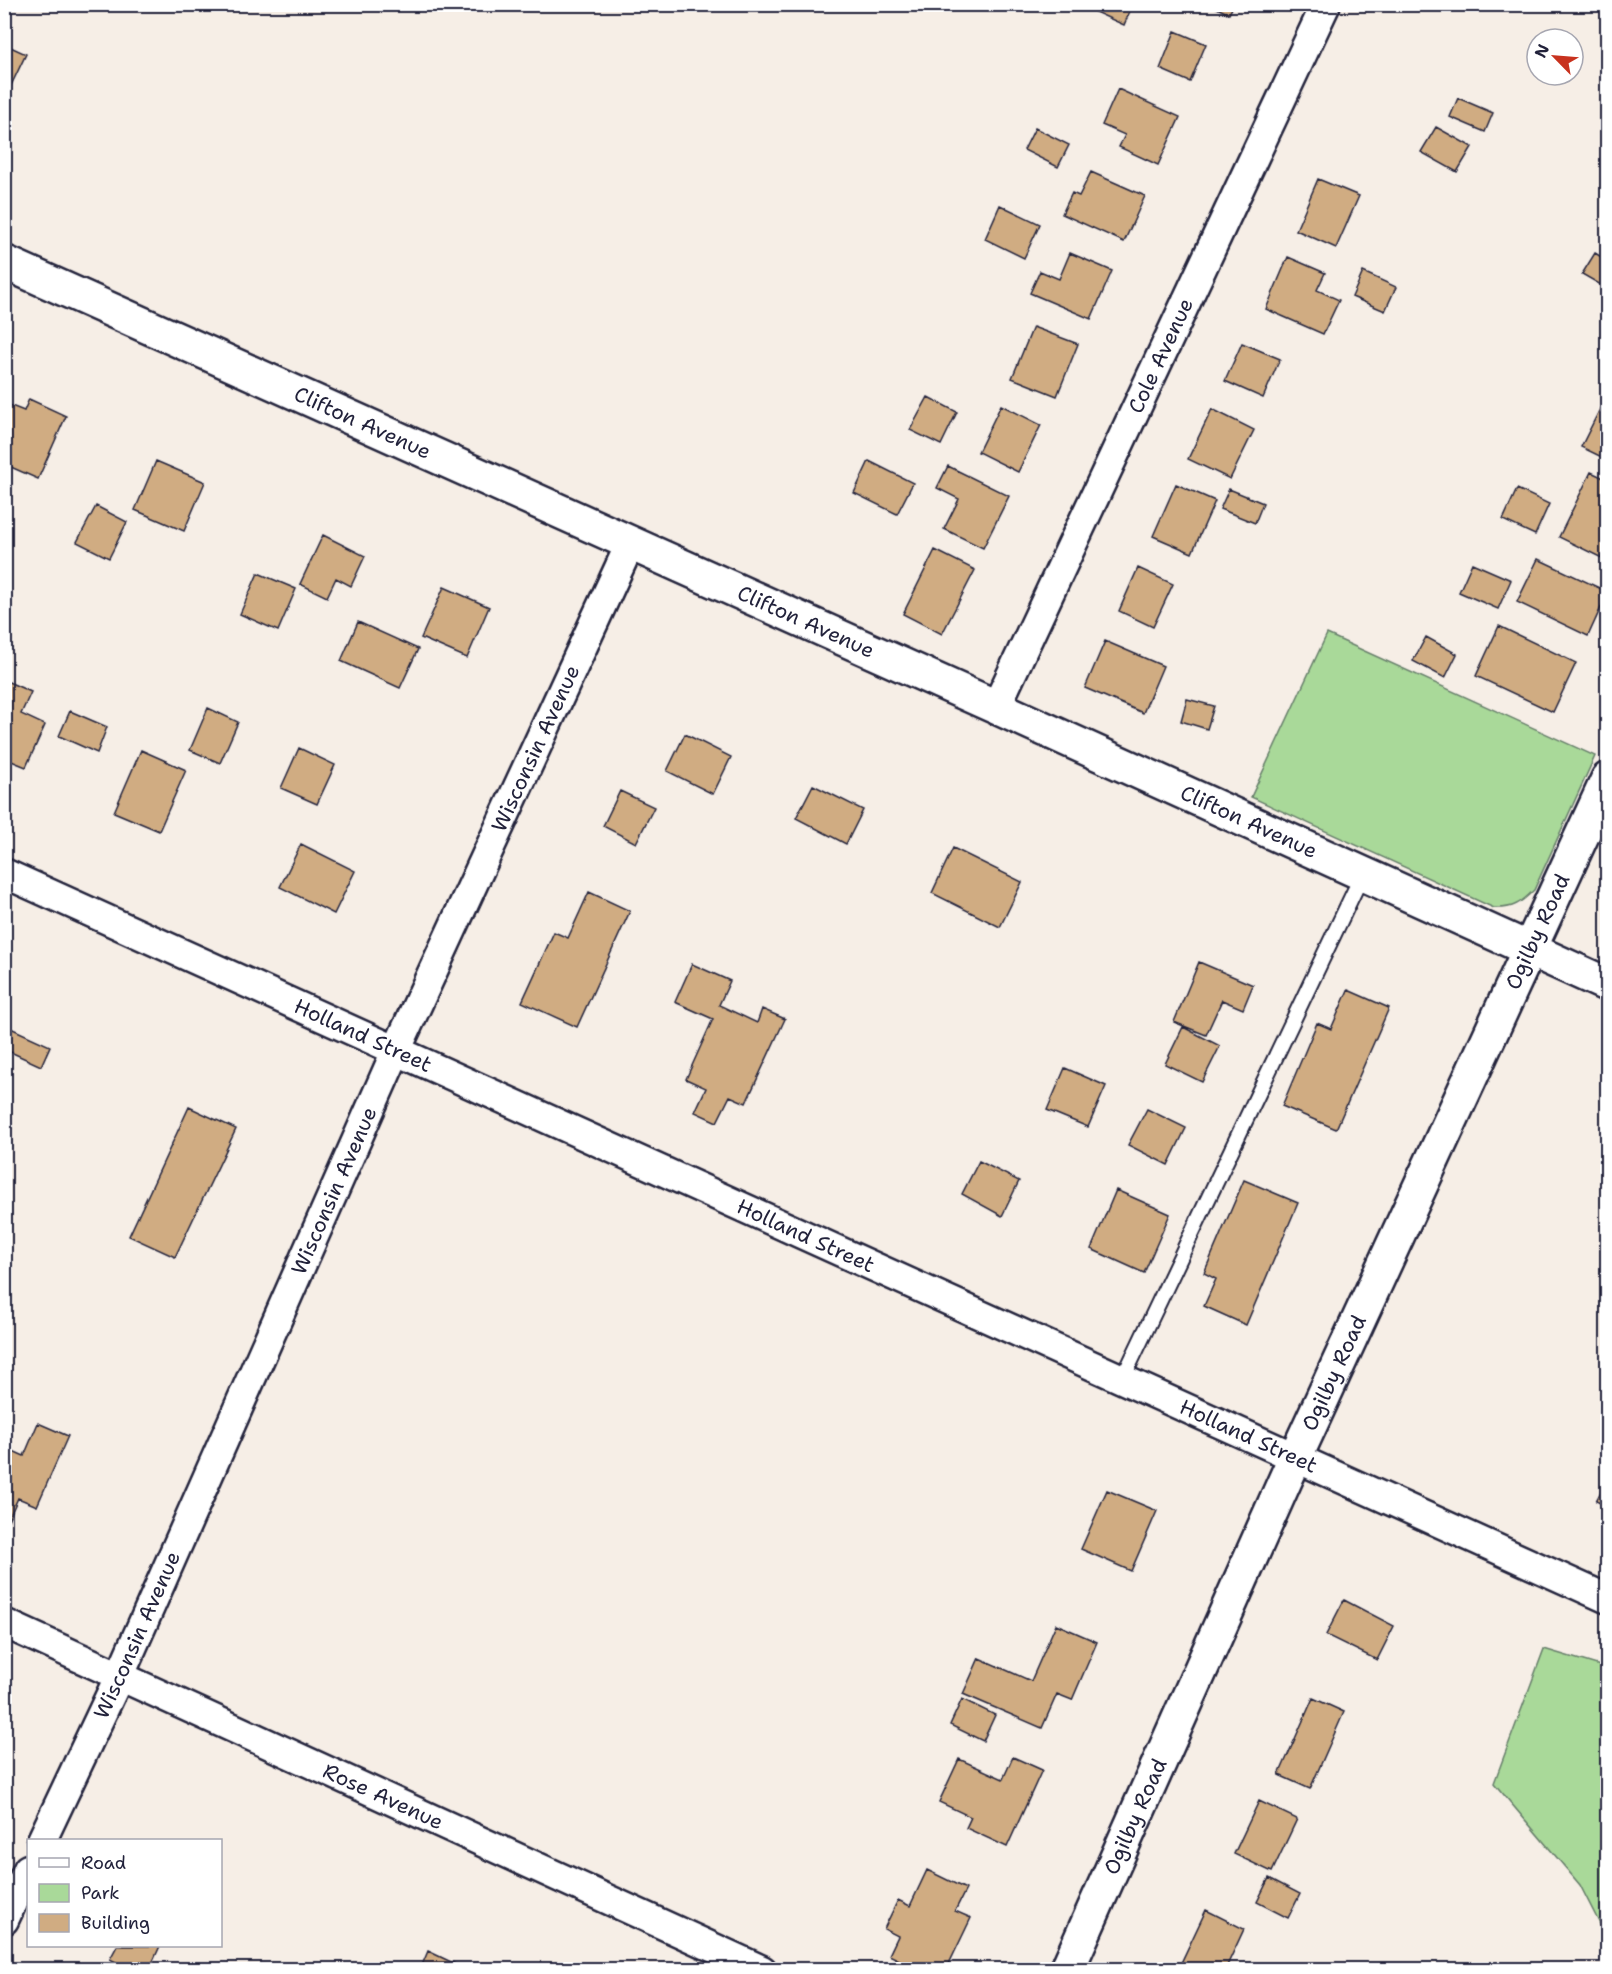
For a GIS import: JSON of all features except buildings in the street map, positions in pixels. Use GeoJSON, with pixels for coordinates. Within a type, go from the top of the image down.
{"type":"FeatureCollection","features":[{"type":"Feature","properties":{"kind":"street","name":"Cole Avenue"},"geometry":{"type":"LineString","coordinates":[[996,706],[1326,4]]}},
{"type":"Feature","properties":{"kind":"street","name":"Clifton Avenue"},"geometry":{"type":"LineString","coordinates":[[4,262],[996,706],[1608,985]]}},
{"type":"Feature","properties":{"kind":"street","name":"Wisconsin Avenue"},"geometry":{"type":"LineString","coordinates":[[42,1839],[120,1675],[396,1051],[631,542]]}},
{"type":"Feature","properties":{"kind":"street","name":"Ogilby Road"},"geometry":{"type":"LineString","coordinates":[[1067,1970],[1295,1458],[1608,779]]}},
{"type":"Feature","properties":{"kind":"street","name":"Holland Street"},"geometry":{"type":"LineString","coordinates":[[4,873],[1608,1599]]}},
{"type":"Feature","properties":{"kind":"street","name":"Rose Avenue"},"geometry":{"type":"LineString","coordinates":[[4,1623],[762,1970]]}},
{"type":"Feature","properties":{"kind":"street"},"geometry":{"type":"LineString","coordinates":[[4,1920],[27,1871]]}},
{"type":"Feature","properties":{"kind":"lane"},"geometry":{"type":"LineString","coordinates":[[1122,1380],[1363,873]]}},
{"type":"Feature","properties":{"kind":"green space"},"geometry":{"type":"Polygon","coordinates":[[[1327,634],[1595,756],[1534,890],[1521,902],[1512,906],[1494,908],[1251,797],[1327,634]]]}},
{"type":"Feature","properties":{"kind":"green space"},"geometry":{"type":"Polygon","coordinates":[[[1544,1649],[1607,1668],[1607,1938],[1580,1885],[1494,1783],[1544,1649]]]}}]}
